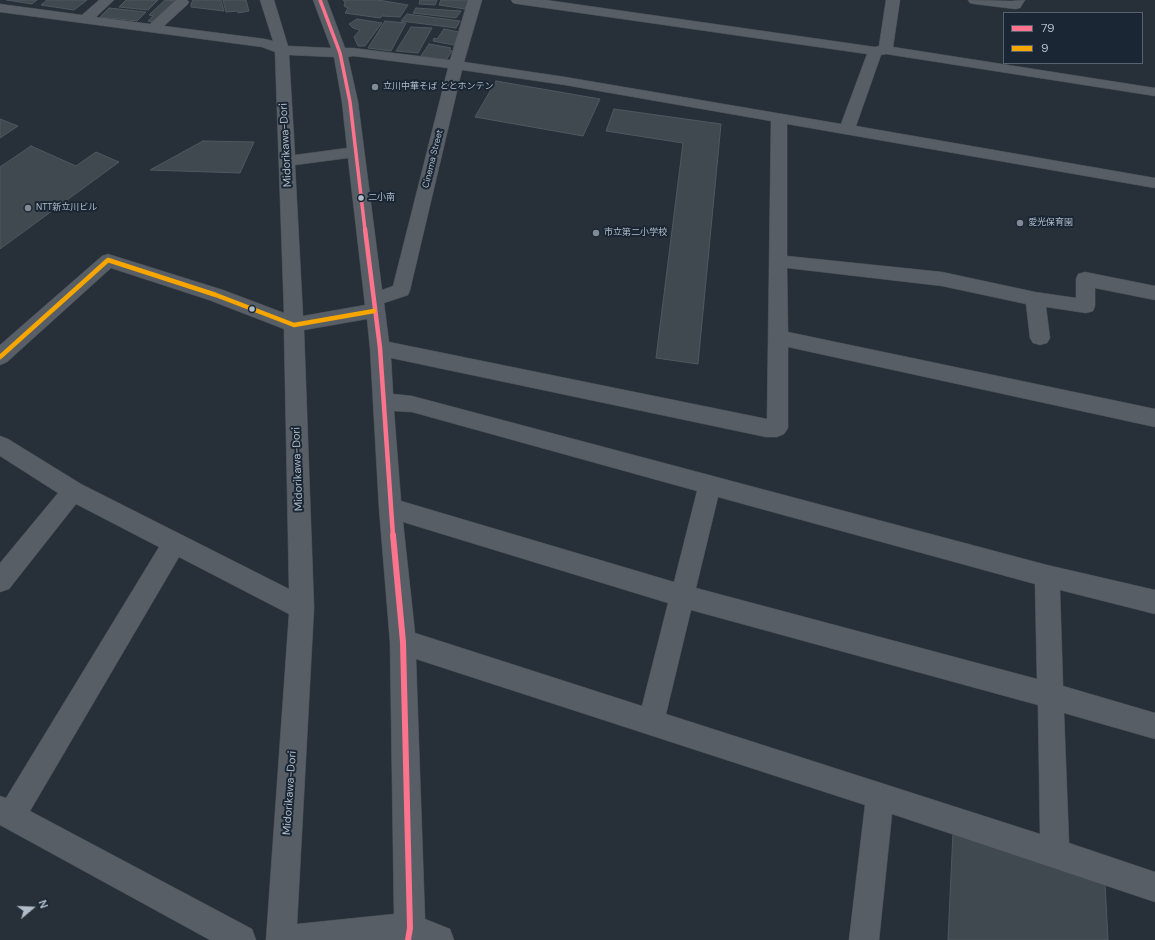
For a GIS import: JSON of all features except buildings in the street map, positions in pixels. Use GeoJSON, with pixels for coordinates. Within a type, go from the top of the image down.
{"type":"FeatureCollection","features":[{"type":"Feature","properties":{"kind":"street"},"geometry":{"type":"LineString","coordinates":[[84,20],[107,0]]}},
{"type":"Feature","properties":{"kind":"street","name":"Midorikawa-Dori"},"geometry":{"type":"LineString","coordinates":[[267,0],[277,29],[282,50],[294,324],[302,608],[281,940]]}},
{"type":"Feature","properties":{"kind":"street"},"geometry":{"type":"LineString","coordinates":[[320,0],[340,53],[350,102],[354,152],[380,348],[390,508],[403,642],[409,934]]}},
{"type":"Feature","properties":{"kind":"street","name":"Cinema Street"},"geometry":{"type":"LineString","coordinates":[[374,306],[401,290],[456,64],[475,0]]}},
{"type":"Feature","properties":{"kind":"street"},"geometry":{"type":"LineString","coordinates":[[518,0],[881,50],[1155,92]]}},
{"type":"Feature","properties":{"kind":"street"},"geometry":{"type":"LineString","coordinates":[[847,129],[881,50],[893,0]]}},
{"type":"Feature","properties":{"kind":"street"},"geometry":{"type":"LineString","coordinates":[[975,0],[1015,5],[1018,0]]}},
{"type":"Feature","properties":{"kind":"street"},"geometry":{"type":"LineString","coordinates":[[153,28],[182,2]]}},
{"type":"Feature","properties":{"kind":"street"},"geometry":{"type":"LineString","coordinates":[[0,8],[265,43],[282,50],[340,53],[352,52],[456,64],[779,117],[1155,183]]}},
{"type":"Feature","properties":{"kind":"street"},"geometry":{"type":"LineString","coordinates":[[380,348],[766,428],[778,428],[779,117]]}},
{"type":"Feature","properties":{"kind":"street"},"geometry":{"type":"LineString","coordinates":[[287,161],[354,152]]}},
{"type":"Feature","properties":{"kind":"street"},"geometry":{"type":"LineString","coordinates":[[0,356],[108,260],[216,295],[294,324],[374,306]]}},
{"type":"Feature","properties":{"kind":"street"},"geometry":{"type":"LineString","coordinates":[[778,261],[942,279],[1035,299],[1086,306],[1085,278],[1155,293]]}},
{"type":"Feature","properties":{"kind":"street"},"geometry":{"type":"LineString","coordinates":[[1035,299],[1040,338]]}},
{"type":"Feature","properties":{"kind":"street"},"geometry":{"type":"LineString","coordinates":[[778,337],[1155,418]]}},
{"type":"Feature","properties":{"kind":"street"},"geometry":{"type":"LineString","coordinates":[[383,402],[412,404],[1047,576],[1155,602]]}},
{"type":"Feature","properties":{"kind":"street"},"geometry":{"type":"LineString","coordinates":[[0,445],[73,491],[174,544],[302,608]]}},
{"type":"Feature","properties":{"kind":"street"},"geometry":{"type":"LineString","coordinates":[[651,722],[710,485]]}},
{"type":"Feature","properties":{"kind":"street"},"geometry":{"type":"LineString","coordinates":[[0,581],[73,491]]}},
{"type":"Feature","properties":{"kind":"street"},"geometry":{"type":"LineString","coordinates":[[390,508],[683,596],[1051,696],[1155,726]]}},
{"type":"Feature","properties":{"kind":"street"},"geometry":{"type":"LineString","coordinates":[[174,544],[5,813],[241,940]]}},
{"type":"Feature","properties":{"kind":"street"},"geometry":{"type":"LineString","coordinates":[[1047,576],[1055,853]]}},
{"type":"Feature","properties":{"kind":"street"},"geometry":{"type":"LineString","coordinates":[[403,642],[1055,853],[1155,887]]}},
{"type":"Feature","properties":{"kind":"street"},"geometry":{"type":"LineString","coordinates":[[864,940],[880,797]]}},
{"type":"Feature","properties":{"kind":"street"},"geometry":{"type":"LineString","coordinates":[[291,940],[409,934],[439,940]]}},
{"type":"Feature","properties":{"kind":"transit line","name":"79"},"geometry":{"type":"LineString","coordinates":[[320,0],[340,53],[350,102],[380,348],[390,508],[403,642],[410,928],[408,940]]}},
{"type":"Feature","properties":{"kind":"transit line","name":"9"},"geometry":{"type":"LineString","coordinates":[[0,357],[108,260],[216,295],[294,325],[374,311]]}},
{"type":"Feature","properties":{"kind":"place","name":"立川中華そば ととホンテン"},"geometry":{"type":"Point","coordinates":[375,87]}},
{"type":"Feature","properties":{"kind":"place","name":"二小南"},"geometry":{"type":"Point","coordinates":[361,198]}},
{"type":"Feature","properties":{"kind":"place","name":"NTT新立川ビル"},"geometry":{"type":"Point","coordinates":[28,208]}},
{"type":"Feature","properties":{"kind":"place","name":"愛光保育園"},"geometry":{"type":"Point","coordinates":[1020,223]}},
{"type":"Feature","properties":{"kind":"place","name":"市立第二小学校"},"geometry":{"type":"Point","coordinates":[596,233]}}]}
